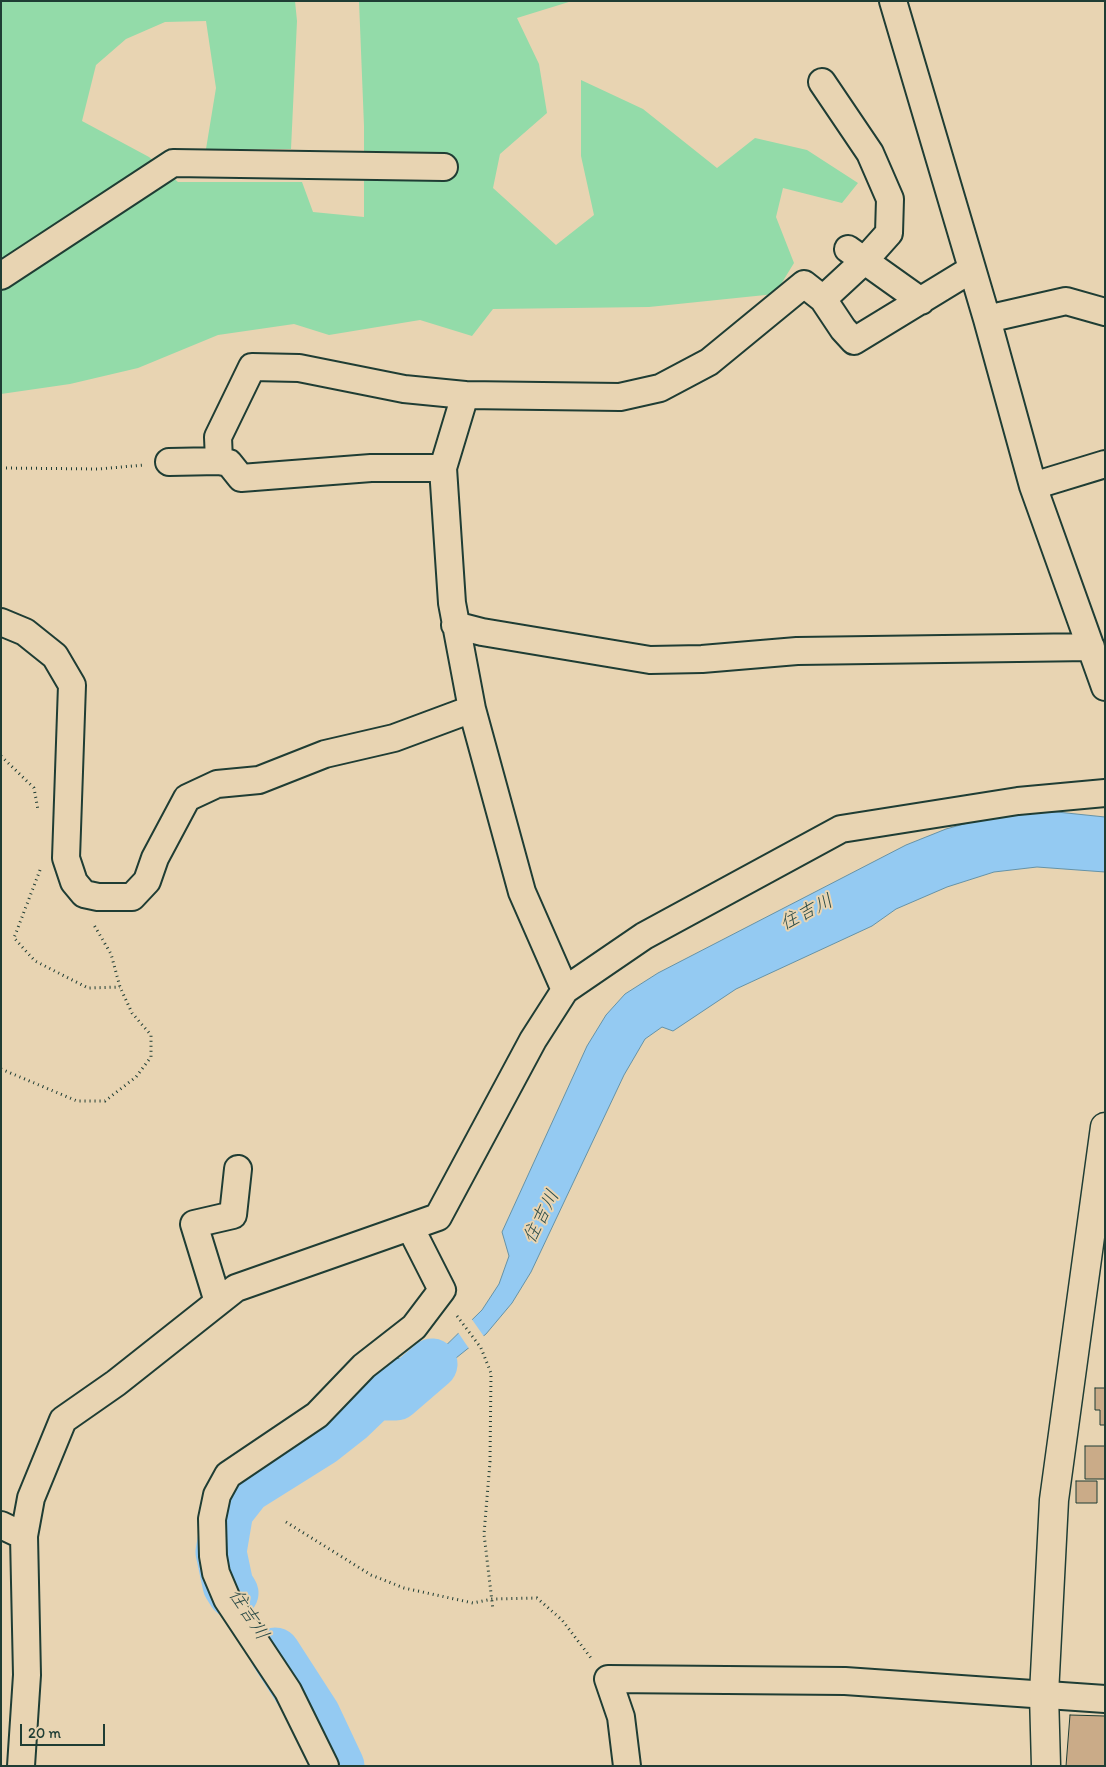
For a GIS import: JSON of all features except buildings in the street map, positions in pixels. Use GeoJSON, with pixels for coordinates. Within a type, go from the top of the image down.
{"type":"FeatureCollection","features":[{"type":"Feature","properties":{"kind":"street"},"geometry":{"type":"LineString","coordinates":[[893,1],[987,319],[1033,486],[1092,647],[1105,688]]}},
{"type":"Feature","properties":{"kind":"street"},"geometry":{"type":"LineString","coordinates":[[822,82],[870,153],[890,199],[889,233],[856,255],[823,299]]}},
{"type":"Feature","properties":{"kind":"street"},"geometry":{"type":"LineString","coordinates":[[1,276],[173,163],[444,167]]}},
{"type":"Feature","properties":{"kind":"street"},"geometry":{"type":"LineString","coordinates":[[856,255],[921,300]]}},
{"type":"Feature","properties":{"kind":"street"},"geometry":{"type":"LineString","coordinates":[[219,461],[218,437],[252,367],[313,370],[404,389],[465,395],[620,397],[660,388],[709,362],[804,284],[823,299],[842,329],[854,341],[972,269]]}},
{"type":"Feature","properties":{"kind":"street"},"geometry":{"type":"LineString","coordinates":[[987,319],[1066,300],[1105,312]]}},
{"type":"Feature","properties":{"kind":"street"},"geometry":{"type":"LineString","coordinates":[[465,395],[443,468],[452,602],[472,709],[522,892],[565,990]]}},
{"type":"Feature","properties":{"kind":"street"},"geometry":{"type":"LineString","coordinates":[[169,462],[219,461],[229,463],[241,478],[371,468],[443,468]]}},
{"type":"Feature","properties":{"kind":"street"},"geometry":{"type":"LineString","coordinates":[[1033,486],[1105,464]]}},
{"type":"Feature","properties":{"kind":"street"},"geometry":{"type":"LineString","coordinates":[[1,622],[25,632],[55,656],[72,685],[66,858],[74,882],[84,894],[98,898],[132,896],[147,881],[155,858],[187,798],[217,784],[259,780],[325,754],[394,738],[472,709]]}},
{"type":"Feature","properties":{"kind":"street"},"geometry":{"type":"LineString","coordinates":[[456,625],[482,632],[650,660],[702,659],[797,651],[1092,647]]}},
{"type":"Feature","properties":{"kind":"street"},"geometry":{"type":"LineString","coordinates":[[21,1766],[27,1675],[12,1530],[31,1498],[62,1420],[116,1383],[236,1288],[438,1216],[533,1040],[565,990],[644,936],[841,829],[1018,801],[1105,793]]}},
{"type":"Feature","properties":{"kind":"street"},"geometry":{"type":"LineString","coordinates":[[1046,1766],[1044,1694],[1054,1500],[1102,1184],[1105,1127]]}},
{"type":"Feature","properties":{"kind":"street"},"geometry":{"type":"LineString","coordinates":[[218,1302],[194,1224],[233,1215],[238,1169]]}},
{"type":"Feature","properties":{"kind":"street"},"geometry":{"type":"LineString","coordinates":[[325,1766],[288,1691],[227,1599],[216,1573],[213,1556],[212,1520],[217,1495],[228,1475],[317,1415],[364,1366],[414,1327],[442,1290],[410,1227]]}},
{"type":"Feature","properties":{"kind":"street"},"geometry":{"type":"LineString","coordinates":[[627,1766],[621,1717],[608,1679],[844,1681],[1105,1699]]}},
{"type":"Feature","properties":{"kind":"path"},"geometry":{"type":"LineString","coordinates":[[1,468],[98,470],[169,462]]}},
{"type":"Feature","properties":{"kind":"path"},"geometry":{"type":"LineString","coordinates":[[1,756],[34,788],[40,814]]}},
{"type":"Feature","properties":{"kind":"path"},"geometry":{"type":"LineString","coordinates":[[41,866],[14,938],[35,961],[88,988],[120,987]]}},
{"type":"Feature","properties":{"kind":"path"},"geometry":{"type":"LineString","coordinates":[[1,1069],[77,1101],[105,1101],[136,1077],[151,1057],[151,1035],[132,1013],[120,987],[111,954],[91,919],[84,894]]}},
{"type":"Feature","properties":{"kind":"path"},"geometry":{"type":"LineString","coordinates":[[452,1308],[481,1348],[491,1373],[490,1462],[484,1534],[494,1610]]}},
{"type":"Feature","properties":{"kind":"path"},"geometry":{"type":"LineString","coordinates":[[286,1522],[371,1575],[404,1588],[473,1604],[492,1599],[537,1598],[562,1620],[608,1679]]}},
{"type":"Feature","properties":{"kind":"green space"},"geometry":{"type":"Polygon","coordinates":[[[1,1],[295,1],[297,21],[291,149],[206,149],[216,88],[206,21],[165,22],[126,39],[96,65],[82,121],[149,157],[178,182],[302,182],[313,212],[364,217],[364,126],[359,1],[572,1],[517,18],[539,64],[547,113],[500,154],[493,188],[556,245],[594,215],[581,156],[581,80],[643,109],[717,168],[755,138],[807,150],[858,183],[842,203],[783,188],[776,217],[794,263],[775,294],[649,307],[493,309],[472,336],[420,320],[329,335],[294,324],[218,335],[138,368],[70,384],[1,394],[1,1]]]}},
{"type":"Feature","properties":{"kind":"water"},"geometry":{"type":"Polygon","coordinates":[[[1020,812],[1057,812],[1105,817],[1105,872],[1037,867],[994,872],[947,887],[896,909],[872,926],[736,989],[673,1031],[662,1027],[645,1039],[624,1075],[531,1272],[512,1303],[486,1334],[456,1358],[418,1382],[384,1409],[362,1379],[395,1358],[413,1361],[397,1386],[423,1368],[482,1310],[499,1284],[509,1256],[502,1232],[587,1046],[606,1015],[625,994],[658,973],[906,845],[946,829],[982,819],[1020,812]]]}},
{"type":"Feature","properties":{"kind":"pier"},"geometry":{"type":"Polygon","coordinates":[[[471,1318],[485,1338],[470,1350],[457,1331],[471,1318]]]}},
{"type":"Feature","properties":{"kind":"waterway","name":"住吉川"},"geometry":{"type":"LineString","coordinates":[[233,1593],[228,1585],[221,1552],[228,1511],[246,1488],[321,1441],[349,1419],[374,1395],[396,1395],[432,1364]]}},
{"type":"Feature","properties":{"kind":"waterway","name":"住吉川"},"geometry":{"type":"LineString","coordinates":[[275,1653],[315,1715],[339,1766]]}}]}
